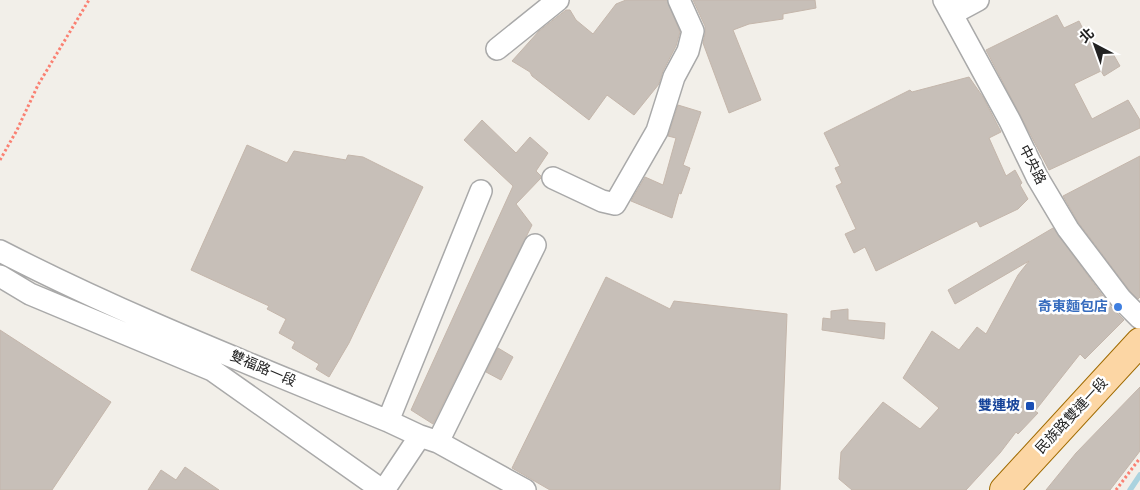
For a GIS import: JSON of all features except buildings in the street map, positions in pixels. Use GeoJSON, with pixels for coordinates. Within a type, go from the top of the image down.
{"type":"FeatureCollection","features":[{"type":"Feature","properties":{"kind":"main road","name":"民族路雙連一段"},"geometry":{"type":"LineString","coordinates":[[1004,490],[1140,342]]}},
{"type":"Feature","properties":{"kind":"street"},"geometry":{"type":"LineString","coordinates":[[497,48],[558,0]]}},
{"type":"Feature","properties":{"kind":"street"},"geometry":{"type":"LineString","coordinates":[[553,178],[602,201],[615,204],[657,131],[674,77],[688,51],[693,31],[679,0]]}},
{"type":"Feature","properties":{"kind":"street"},"geometry":{"type":"LineString","coordinates":[[948,7],[978,0]]}},
{"type":"Feature","properties":{"kind":"street","name":"中央路"},"geometry":{"type":"LineString","coordinates":[[948,7],[1010,121],[1037,177],[1068,229],[1121,299],[1140,318]]}},
{"type":"Feature","properties":{"kind":"street"},"geometry":{"type":"LineString","coordinates":[[388,421],[481,191]]}},
{"type":"Feature","properties":{"kind":"street"},"geometry":{"type":"LineString","coordinates":[[0,276],[30,294],[212,370],[383,490],[429,439],[535,245]]}},
{"type":"Feature","properties":{"kind":"street","name":"雙福路一段"},"geometry":{"type":"LineString","coordinates":[[0,251],[132,315],[429,439],[525,490]]}},
{"type":"Feature","properties":{"kind":"path"},"geometry":{"type":"LineString","coordinates":[[0,160],[17,130],[38,85],[88,0]]}},
{"type":"Feature","properties":{"kind":"path"},"geometry":{"type":"LineString","coordinates":[[1116,490],[1140,458]]}},
{"type":"Feature","properties":{"kind":"waterway"},"geometry":{"type":"LineString","coordinates":[[1130,490],[1140,475]]}},
{"type":"Feature","properties":{"kind":"place","name":"奇東麵包店"},"geometry":{"type":"Point","coordinates":[1118,307]}},
{"type":"Feature","properties":{"kind":"place","name":"雙連坡"},"geometry":{"type":"Point","coordinates":[1030,406]}}]}
